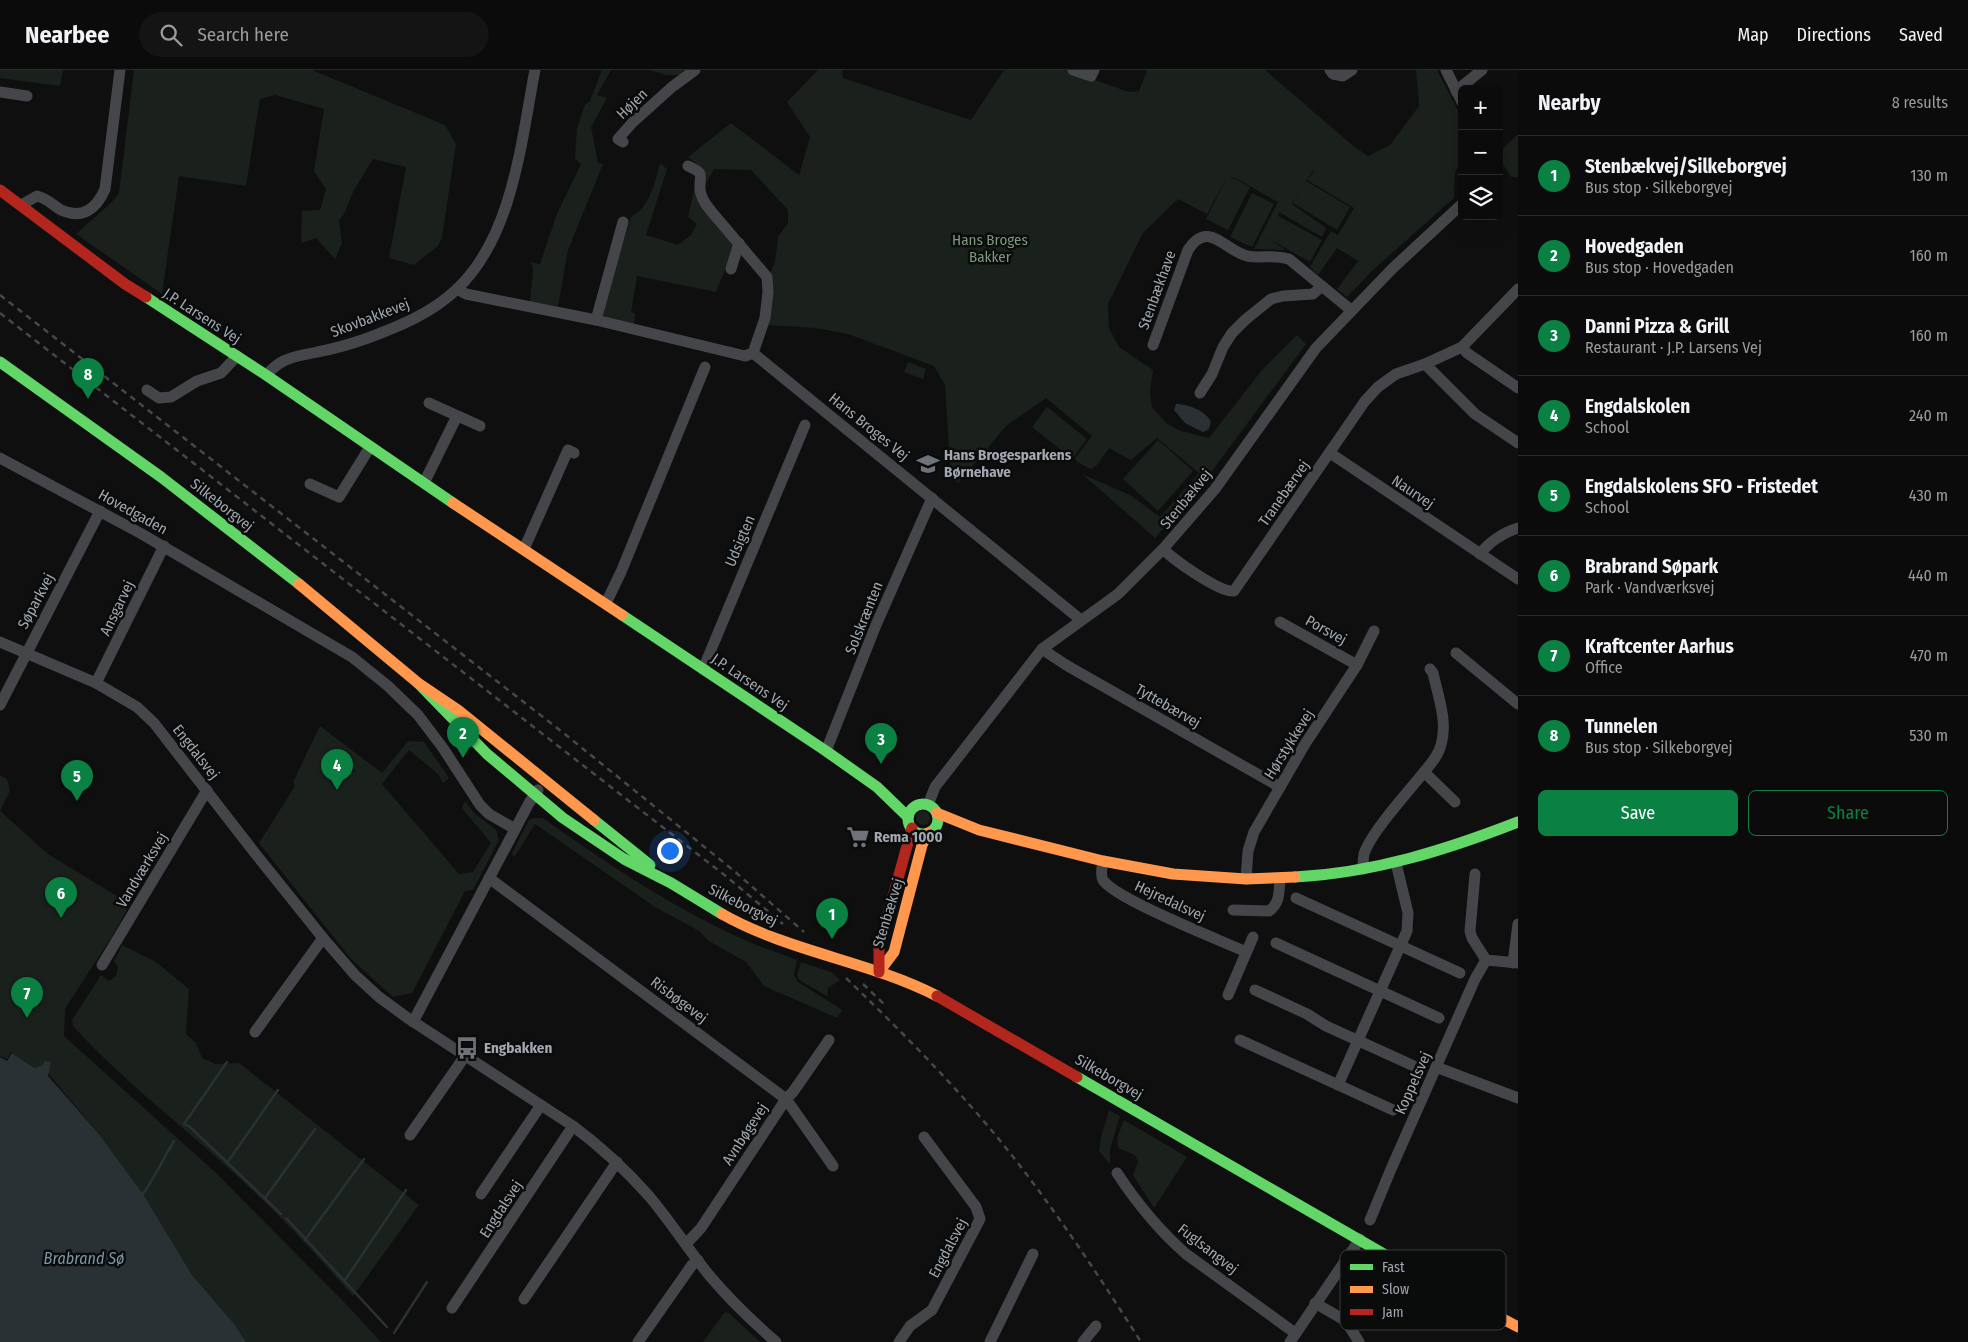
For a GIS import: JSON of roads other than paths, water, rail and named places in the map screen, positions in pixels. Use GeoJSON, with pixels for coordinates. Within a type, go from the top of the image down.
{"type":"FeatureCollection","features":[{"type":"Feature","properties":{"kind":"street"},"geometry":{"type":"LineString","coordinates":[[20,205],[38,196],[48,199],[61,210],[79,213],[90,210],[99,202],[105,189],[120,70]]}},
{"type":"Feature","properties":{"kind":"street","name":"Skovbakkevej"},"geometry":{"type":"LineString","coordinates":[[266,375],[280,363],[290,358],[338,348],[406,322],[424,313],[457,289],[486,253],[506,208],[535,70]]}},
{"type":"Feature","properties":{"kind":"street","name":"Højen"},"geometry":{"type":"LineString","coordinates":[[623,142],[618,139],[632,123],[672,87],[695,70]]}},
{"type":"Feature","properties":{"kind":"street"},"geometry":{"type":"LineString","coordinates":[[1073,70],[1092,76],[1094,70]]}},
{"type":"Feature","properties":{"kind":"street"},"geometry":{"type":"LineString","coordinates":[[1330,70],[1338,76],[1343,76],[1352,70]]}},
{"type":"Feature","properties":{"kind":"street"},"geometry":{"type":"LineString","coordinates":[[1446,70],[1458,95]]}},
{"type":"Feature","properties":{"kind":"street"},"geometry":{"type":"LineString","coordinates":[[1456,91],[1482,70]]}},
{"type":"Feature","properties":{"kind":"street"},"geometry":{"type":"LineString","coordinates":[[0,92],[27,96]]}},
{"type":"Feature","properties":{"kind":"street"},"geometry":{"type":"LineString","coordinates":[[457,289],[466,294],[596,320],[745,356],[753,353],[765,318],[768,277],[703,200],[700,190],[702,176],[699,171],[688,166]]}},
{"type":"Feature","properties":{"kind":"street","name":"J.P. Larsens Vej"},"geometry":{"type":"LineString","coordinates":[[0,190],[125,284],[266,375],[370,447],[606,603],[877,787],[916,806]]}},
{"type":"Feature","properties":{"kind":"street","name":"Stenbækvej"},"geometry":{"type":"LineString","coordinates":[[928,805],[935,787],[1042,649],[1118,594],[1163,549],[1215,489],[1316,348],[1392,269],[1458,208]]}},
{"type":"Feature","properties":{"kind":"street"},"geometry":{"type":"LineString","coordinates":[[596,320],[623,222]]}},
{"type":"Feature","properties":{"kind":"street","name":"Stenbækhave"},"geometry":{"type":"LineString","coordinates":[[1153,345],[1188,250],[1193,242],[1200,238],[1211,236],[1236,252],[1248,256],[1277,255],[1289,259],[1351,310]]}},
{"type":"Feature","properties":{"kind":"street"},"geometry":{"type":"LineString","coordinates":[[731,269],[739,243]]}},
{"type":"Feature","properties":{"kind":"street"},"geometry":{"type":"LineString","coordinates":[[1200,393],[1212,374],[1232,333],[1245,320],[1271,299],[1283,296],[1313,294],[1322,286]]}},
{"type":"Feature","properties":{"kind":"street","name":"Tranebærvej"},"geometry":{"type":"LineString","coordinates":[[1163,549],[1173,559],[1221,588],[1234,591],[1365,401],[1378,386],[1396,374],[1425,364],[1462,347],[1518,289]]}},
{"type":"Feature","properties":{"kind":"street"},"geometry":{"type":"LineString","coordinates":[[1462,347],[1467,353],[1518,388]]}},
{"type":"Feature","properties":{"kind":"street","name":"Hans Broges Vej"},"geometry":{"type":"LineString","coordinates":[[753,353],[1081,620]]}},
{"type":"Feature","properties":{"kind":"street"},"geometry":{"type":"LineString","coordinates":[[147,390],[159,398],[171,397],[197,381],[221,373],[237,356]]}},
{"type":"Feature","properties":{"kind":"street","name":"Silkeborgvej"},"geometry":{"type":"LineString","coordinates":[[0,362],[125,449],[187,496],[418,683],[458,710],[671,882]]}},
{"type":"Feature","properties":{"kind":"street"},"geometry":{"type":"LineString","coordinates":[[1425,364],[1475,414],[1518,443]]}},
{"type":"Feature","properties":{"kind":"street"},"geometry":{"type":"LineString","coordinates":[[606,603],[621,572],[705,367]]}},
{"type":"Feature","properties":{"kind":"street"},"geometry":{"type":"LineString","coordinates":[[429,403],[480,426]]}},
{"type":"Feature","properties":{"kind":"street"},"geometry":{"type":"LineString","coordinates":[[424,483],[457,416]]}},
{"type":"Feature","properties":{"kind":"street","name":"Udsigten"},"geometry":{"type":"LineString","coordinates":[[704,669],[805,426]]}},
{"type":"Feature","properties":{"kind":"street"},"geometry":{"type":"LineString","coordinates":[[310,484],[339,497],[370,447]]}},
{"type":"Feature","properties":{"kind":"street"},"geometry":{"type":"LineString","coordinates":[[524,549],[568,450],[574,453]]}},
{"type":"Feature","properties":{"kind":"street","name":"Naurvej"},"geometry":{"type":"LineString","coordinates":[[1330,454],[1518,579]]}},
{"type":"Feature","properties":{"kind":"street","name":"Hovedgaden"},"geometry":{"type":"LineString","coordinates":[[0,458],[164,546],[359,662],[404,700],[418,715],[443,748],[480,805],[489,814],[515,829]]}},
{"type":"Feature","properties":{"kind":"street","name":"Solskrænten"},"geometry":{"type":"LineString","coordinates":[[826,751],[876,625],[932,498]]}},
{"type":"Feature","properties":{"kind":"street","name":"Søparkvej"},"geometry":{"type":"LineString","coordinates":[[0,705],[100,512]]}},
{"type":"Feature","properties":{"kind":"street"},"geometry":{"type":"LineString","coordinates":[[1480,554],[1485,547],[1518,528]]}},
{"type":"Feature","properties":{"kind":"street","name":"Ansgarvej"},"geometry":{"type":"LineString","coordinates":[[96,683],[164,546]]}},
{"type":"Feature","properties":{"kind":"street","name":"Porsvej"},"geometry":{"type":"LineString","coordinates":[[1280,622],[1356,665]]}},
{"type":"Feature","properties":{"kind":"street","name":"Hørstykkevej"},"geometry":{"type":"LineString","coordinates":[[1246,879],[1250,842],[1280,787],[1356,665],[1374,631]]}},
{"type":"Feature","properties":{"kind":"street","name":"Engdalsvej"},"geometry":{"type":"LineString","coordinates":[[0,642],[96,683],[137,707],[154,723],[323,938],[355,975],[379,997],[413,1022],[573,1126],[617,1162],[650,1197],[732,1301],[776,1342]]}},
{"type":"Feature","properties":{"kind":"street","name":"Tyttebærvej"},"geometry":{"type":"LineString","coordinates":[[1042,649],[1066,665],[1280,787]]}},
{"type":"Feature","properties":{"kind":"street"},"geometry":{"type":"LineString","coordinates":[[1456,653],[1518,704]]}},
{"type":"Feature","properties":{"kind":"street"},"geometry":{"type":"LineString","coordinates":[[1363,869],[1364,853],[1371,841],[1394,808],[1424,772],[1441,746],[1444,730],[1434,673],[1430,669]]}},
{"type":"Feature","properties":{"kind":"street","name":"Silkeborgvej"},"geometry":{"type":"LineString","coordinates":[[418,683],[485,752],[581,831],[619,856],[671,882],[717,911],[746,926],[776,939],[880,972],[928,991],[968,1012],[1379,1250]]}},
{"type":"Feature","properties":{"kind":"street"},"geometry":{"type":"LineString","coordinates":[[1424,772],[1455,802]]}},
{"type":"Feature","properties":{"kind":"street"},"geometry":{"type":"LineString","coordinates":[[413,1022],[529,803],[546,781]]}},
{"type":"Feature","properties":{"kind":"street","name":"J.P. Larsens Vej"},"geometry":{"type":"LineString","coordinates":[[877,787],[910,822]]}},
{"type":"Feature","properties":{"kind":"street","name":"Vandværksvej"},"geometry":{"type":"LineString","coordinates":[[102,965],[207,790]]}},
{"type":"Feature","properties":{"kind":"street"},"geometry":{"type":"LineString","coordinates":[[928,805],[937,813],[938,821],[931,830],[921,833],[910,822],[912,808],[928,805]]}},
{"type":"Feature","properties":{"kind":"street","name":"Hejredalsvej"},"geometry":{"type":"LineString","coordinates":[[937,813],[979,830],[1103,861],[1173,874],[1246,879],[1280,879],[1396,863],[1467,842],[1518,822]]}},
{"type":"Feature","properties":{"kind":"street","name":"Stenbækvej"},"geometry":{"type":"LineString","coordinates":[[880,972],[879,946],[910,822]]}},
{"type":"Feature","properties":{"kind":"street","name":"Stenbækvej"},"geometry":{"type":"LineString","coordinates":[[880,972],[894,952],[922,845],[931,830]]}},
{"type":"Feature","properties":{"kind":"street","name":"Hejredalsvej"},"geometry":{"type":"LineString","coordinates":[[931,830],[979,830]]}},
{"type":"Feature","properties":{"kind":"street","name":"Hejredalsvej"},"geometry":{"type":"LineString","coordinates":[[1103,861],[1102,879],[1116,891],[1150,909],[1246,952]]}},
{"type":"Feature","properties":{"kind":"street"},"geometry":{"type":"LineString","coordinates":[[1338,1085],[1409,922],[1396,863]]}},
{"type":"Feature","properties":{"kind":"street"},"geometry":{"type":"LineString","coordinates":[[1475,874],[1470,931],[1472,938],[1486,960],[1516,963],[1518,924]]}},
{"type":"Feature","properties":{"kind":"street","name":"Risbøgevej"},"geometry":{"type":"LineString","coordinates":[[489,878],[786,1099],[833,1166]]}},
{"type":"Feature","properties":{"kind":"street"},"geometry":{"type":"LineString","coordinates":[[1233,910],[1269,912],[1278,901],[1280,879]]}},
{"type":"Feature","properties":{"kind":"street"},"geometry":{"type":"LineString","coordinates":[[1296,898],[1460,973]]}},
{"type":"Feature","properties":{"kind":"street"},"geometry":{"type":"LineString","coordinates":[[1228,995],[1253,937]]}},
{"type":"Feature","properties":{"kind":"street"},"geometry":{"type":"LineString","coordinates":[[255,1032],[323,938]]}},
{"type":"Feature","properties":{"kind":"street"},"geometry":{"type":"LineString","coordinates":[[1276,943],[1439,1018]]}},
{"type":"Feature","properties":{"kind":"street","name":"Koppelsvej"},"geometry":{"type":"LineString","coordinates":[[1370,1220],[1474,979],[1486,960]]}},
{"type":"Feature","properties":{"kind":"street"},"geometry":{"type":"LineString","coordinates":[[1254,990],[1307,1014],[1326,1026],[1416,1067]]}},
{"type":"Feature","properties":{"kind":"street","name":"Avnbøgevej"},"geometry":{"type":"LineString","coordinates":[[686,1244],[701,1228],[786,1099],[793,1092],[829,1040]]}},
{"type":"Feature","properties":{"kind":"street"},"geometry":{"type":"LineString","coordinates":[[1240,1040],[1393,1110]]}},
{"type":"Feature","properties":{"kind":"street"},"geometry":{"type":"LineString","coordinates":[[410,1135],[465,1056]]}},
{"type":"Feature","properties":{"kind":"street"},"geometry":{"type":"LineString","coordinates":[[1436,1067],[1518,1098]]}},
{"type":"Feature","properties":{"kind":"street","name":"Engdalsvej"},"geometry":{"type":"LineString","coordinates":[[481,1194],[541,1105]]}},
{"type":"Feature","properties":{"kind":"street","name":"Engdalsvej"},"geometry":{"type":"LineString","coordinates":[[452,1308],[573,1126]]}},
{"type":"Feature","properties":{"kind":"street","name":"Engdalsvej"},"geometry":{"type":"LineString","coordinates":[[899,1342],[910,1326],[932,1310],[980,1219],[976,1207],[924,1137]]}},
{"type":"Feature","properties":{"kind":"street"},"geometry":{"type":"LineString","coordinates":[[524,1299],[617,1162]]}},
{"type":"Feature","properties":{"kind":"street","name":"Fuglsangvej"},"geometry":{"type":"LineString","coordinates":[[1117,1173],[1128,1189],[1175,1244],[1293,1338]]}},
{"type":"Feature","properties":{"kind":"street"},"geometry":{"type":"LineString","coordinates":[[1352,1250],[1360,1239]]}},
{"type":"Feature","properties":{"kind":"street"},"geometry":{"type":"LineString","coordinates":[[990,1342],[1033,1254]]}},
{"type":"Feature","properties":{"kind":"street"},"geometry":{"type":"LineString","coordinates":[[638,1342],[692,1264],[698,1260]]}},
{"type":"Feature","properties":{"kind":"street"},"geometry":{"type":"LineString","coordinates":[[1293,1338],[1340,1267]]}},
{"type":"Feature","properties":{"kind":"street"},"geometry":{"type":"LineString","coordinates":[[1315,1303],[1340,1318]]}},
{"type":"Feature","properties":{"kind":"street","name":"Silkeborgvej"},"geometry":{"type":"LineString","coordinates":[[1506,1321],[1518,1327]]}},
{"type":"Feature","properties":{"kind":"street"},"geometry":{"type":"LineString","coordinates":[[1083,1342],[1096,1326]]}},
{"type":"Feature","properties":{"kind":"street"},"geometry":{"type":"LineString","coordinates":[[1352,1330],[1360,1342]]}},
{"type":"Feature","properties":{"kind":"water"},"geometry":{"type":"Polygon","coordinates":[[[1176,404],[1186,405],[1201,411],[1211,422],[1209,429],[1203,432],[1185,423],[1174,410],[1176,404]]]}},
{"type":"Feature","properties":{"kind":"water","name":"Brabrand Sø"},"geometry":{"type":"Polygon","coordinates":[[[12,1053],[34,1068],[41,1066],[45,1061],[51,1062],[48,1076],[98,1133],[143,1194],[192,1275],[235,1325],[246,1342],[0,1342],[0,1057],[7,1061],[12,1053]]]}},
{"type":"Feature","properties":{"kind":"waterway"},"geometry":{"type":"LineString","coordinates":[[227,1062],[184,1124],[190,1127],[281,1214]]}},
{"type":"Feature","properties":{"kind":"waterway"},"geometry":{"type":"LineString","coordinates":[[227,1163],[278,1090]]}},
{"type":"Feature","properties":{"kind":"waterway"},"geometry":{"type":"LineString","coordinates":[[265,1198],[315,1129]]}},
{"type":"Feature","properties":{"kind":"waterway"},"geometry":{"type":"LineString","coordinates":[[143,1194],[174,1141]]}},
{"type":"Feature","properties":{"kind":"waterway"},"geometry":{"type":"LineString","coordinates":[[305,1240],[364,1159]]}},
{"type":"Feature","properties":{"kind":"waterway"},"geometry":{"type":"LineString","coordinates":[[345,1280],[406,1190]]}},
{"type":"Feature","properties":{"kind":"waterway"},"geometry":{"type":"LineString","coordinates":[[286,1218],[387,1327]]}},
{"type":"Feature","properties":{"kind":"waterway"},"geometry":{"type":"LineString","coordinates":[[394,1333],[427,1282]]}},
{"type":"Feature","properties":{"kind":"railway"},"geometry":{"type":"LineString","coordinates":[[0,295],[561,731],[733,870],[804,932]]}},
{"type":"Feature","properties":{"kind":"railway"},"geometry":{"type":"LineString","coordinates":[[0,313],[727,877],[783,924]]}},
{"type":"Feature","properties":{"kind":"railway"},"geometry":{"type":"LineString","coordinates":[[846,978],[933,1065],[995,1134],[1064,1226],[1141,1342]]}},
{"type":"Feature","properties":{"kind":"railway"},"geometry":{"type":"LineString","coordinates":[[863,984],[886,1006]]}},
{"type":"Feature","properties":{"kind":"place","name":"Tunnelen"},"geometry":{"type":"Point","coordinates":[88,399]}},
{"type":"Feature","properties":{"kind":"place","name":"Hans Brogesparkens Børnehave"},"geometry":{"type":"Point","coordinates":[928,464]}},
{"type":"Feature","properties":{"kind":"place","name":"Hovedgaden"},"geometry":{"type":"Point","coordinates":[463,758]}},
{"type":"Feature","properties":{"kind":"place","name":"Danni Pizza & Grill"},"geometry":{"type":"Point","coordinates":[881,764]}},
{"type":"Feature","properties":{"kind":"place","name":"Engdalskolen"},"geometry":{"type":"Point","coordinates":[337,790]}},
{"type":"Feature","properties":{"kind":"place","name":"Engdalskolens SFO - Fristedet"},"geometry":{"type":"Point","coordinates":[77,801]}},
{"type":"Feature","properties":{"kind":"place","name":"Rema 1000"},"geometry":{"type":"Point","coordinates":[858,837]}},
{"type":"Feature","properties":{"kind":"place","name":"Brabrand Søpark"},"geometry":{"type":"Point","coordinates":[61,918]}},
{"type":"Feature","properties":{"kind":"place","name":"Stenbækvej/Silkeborgvej"},"geometry":{"type":"Point","coordinates":[832,939]}},
{"type":"Feature","properties":{"kind":"place","name":"Kraftcenter Aarhus"},"geometry":{"type":"Point","coordinates":[27,1018]}},
{"type":"Feature","properties":{"kind":"place","name":"Engbakken"},"geometry":{"type":"Point","coordinates":[467,1048]}},
{"type":"Feature","properties":{"kind":"park label","name":"Hans Broges Bakker"},"geometry":{"type":"Point","coordinates":[990,248]}}]}
